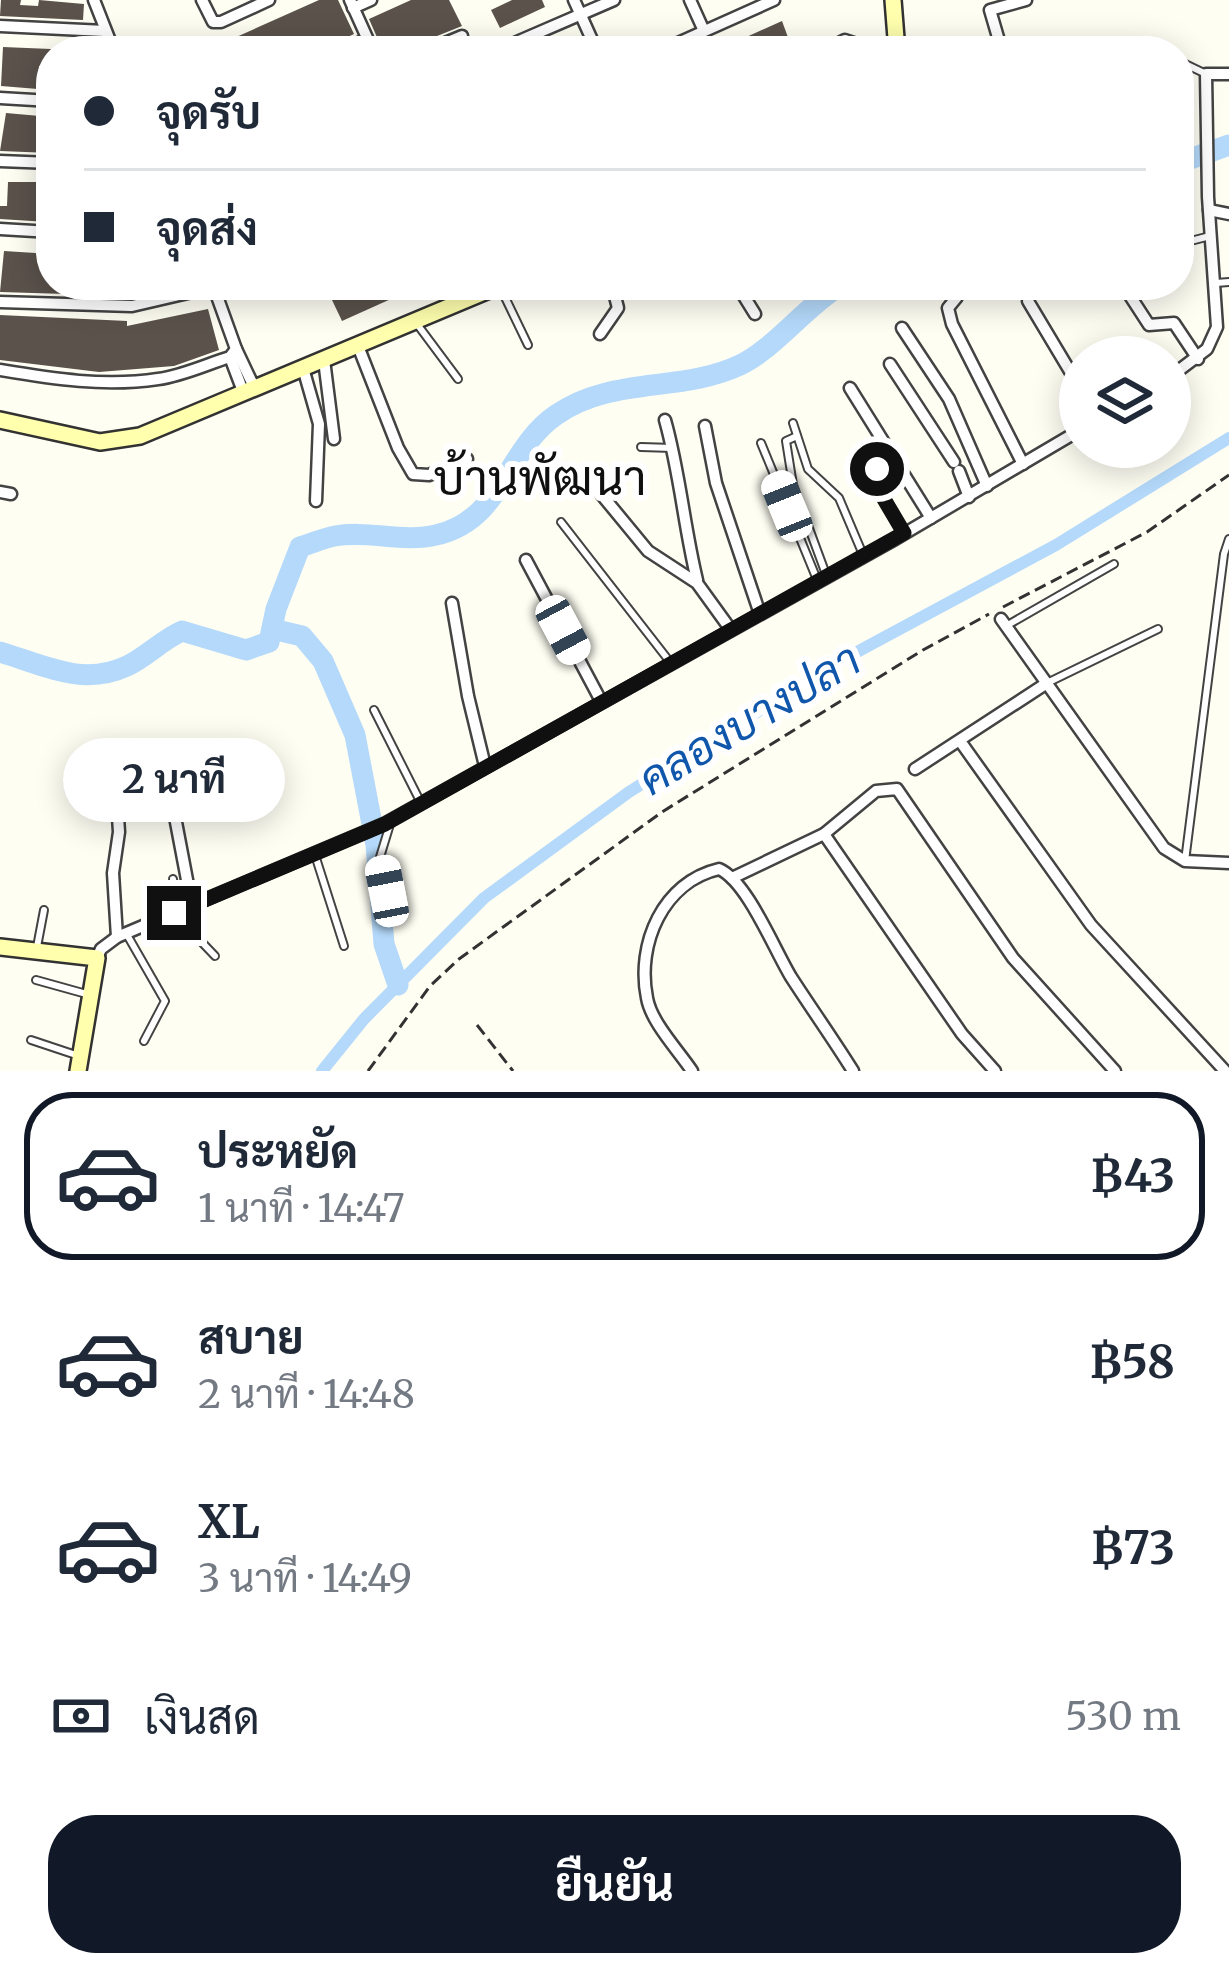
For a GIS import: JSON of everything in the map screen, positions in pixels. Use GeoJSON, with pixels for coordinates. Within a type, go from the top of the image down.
{"type":"FeatureCollection","features":[{"type":"Feature","properties":{"kind":"street"},"geometry":{"type":"LineString","coordinates":[[94,0],[107,36]]}},
{"type":"Feature","properties":{"kind":"street"},"geometry":{"type":"LineString","coordinates":[[202,0],[213,22],[269,0]]}},
{"type":"Feature","properties":{"kind":"street"},"geometry":{"type":"LineString","coordinates":[[366,36],[351,4],[371,0]]}},
{"type":"Feature","properties":{"kind":"street"},"geometry":{"type":"LineString","coordinates":[[574,0],[589,36]]}},
{"type":"Feature","properties":{"kind":"street"},"geometry":{"type":"LineString","coordinates":[[531,36],[614,0]]}},
{"type":"Feature","properties":{"kind":"street"},"geometry":{"type":"LineString","coordinates":[[690,0],[704,31]]}},
{"type":"Feature","properties":{"kind":"street"},"geometry":{"type":"LineString","coordinates":[[693,36],[774,0]]}},
{"type":"Feature","properties":{"kind":"street"},"geometry":{"type":"LineString","coordinates":[[892,0],[896,36]]}},
{"type":"Feature","properties":{"kind":"street"},"geometry":{"type":"LineString","coordinates":[[998,36],[989,5],[1026,0]]}},
{"type":"Feature","properties":{"kind":"street"},"geometry":{"type":"LineString","coordinates":[[0,26],[105,31]]}},
{"type":"Feature","properties":{"kind":"street"},"geometry":{"type":"LineString","coordinates":[[1191,363],[1207,349],[1217,327],[1222,283],[1209,210],[1206,74],[1229,74]]}},
{"type":"Feature","properties":{"kind":"street"},"geometry":{"type":"LineString","coordinates":[[0,98],[36,100]]}},
{"type":"Feature","properties":{"kind":"street"},"geometry":{"type":"LineString","coordinates":[[0,160],[36,162]]}},
{"type":"Feature","properties":{"kind":"street"},"geometry":{"type":"LineString","coordinates":[[1209,210],[1229,214]]}},
{"type":"Feature","properties":{"kind":"street"},"geometry":{"type":"LineString","coordinates":[[0,229],[36,231]]}},
{"type":"Feature","properties":{"kind":"street"},"geometry":{"type":"LineString","coordinates":[[0,302],[132,306],[157,300]]}},
{"type":"Feature","properties":{"kind":"street"},"geometry":{"type":"LineString","coordinates":[[218,300],[249,391]]}},
{"type":"Feature","properties":{"kind":"street"},"geometry":{"type":"LineString","coordinates":[[0,420],[77,439],[118,441],[164,428],[466,300]]}},
{"type":"Feature","properties":{"kind":"street"},"geometry":{"type":"LineString","coordinates":[[600,334],[617,308],[615,300]]}},
{"type":"Feature","properties":{"kind":"street"},"geometry":{"type":"LineString","coordinates":[[746,300],[755,314]]}},
{"type":"Feature","properties":{"kind":"street"},"geometry":{"type":"LineString","coordinates":[[955,300],[948,308],[952,324],[1023,464]]}},
{"type":"Feature","properties":{"kind":"street"},"geometry":{"type":"LineString","coordinates":[[1132,300],[1144,321],[1154,325],[1174,322],[1198,359]]}},
{"type":"Feature","properties":{"kind":"street"},"geometry":{"type":"LineString","coordinates":[[1028,301],[1059,353]]}},
{"type":"Feature","properties":{"kind":"street"},"geometry":{"type":"LineString","coordinates":[[902,328],[949,399],[987,486]]}},
{"type":"Feature","properties":{"kind":"street"},"geometry":{"type":"LineString","coordinates":[[358,346],[412,474],[429,475],[466,459]]}},
{"type":"Feature","properties":{"kind":"street"},"geometry":{"type":"LineString","coordinates":[[0,370],[66,381],[163,379],[233,353]]}},
{"type":"Feature","properties":{"kind":"street"},"geometry":{"type":"LineString","coordinates":[[324,360],[334,439]]}},
{"type":"Feature","properties":{"kind":"street"},"geometry":{"type":"LineString","coordinates":[[890,364],[957,466],[969,497]]}},
{"type":"Feature","properties":{"kind":"street"},"geometry":{"type":"LineString","coordinates":[[303,368],[319,424],[316,501]]}},
{"type":"Feature","properties":{"kind":"street"},"geometry":{"type":"LineString","coordinates":[[850,388],[931,518]]}},
{"type":"Feature","properties":{"kind":"street"},"geometry":{"type":"LineString","coordinates":[[665,420],[697,584]]}},
{"type":"Feature","properties":{"kind":"street"},"geometry":{"type":"LineString","coordinates":[[705,426],[716,483],[760,614]]}},
{"type":"Feature","properties":{"kind":"street"},"geometry":{"type":"LineString","coordinates":[[79,1063],[97,958],[100,950],[121,935],[388,822],[1059,443]]}},
{"type":"Feature","properties":{"kind":"street"},"geometry":{"type":"LineString","coordinates":[[601,494],[647,551],[697,584],[731,630]]}},
{"type":"Feature","properties":{"kind":"street"},"geometry":{"type":"LineString","coordinates":[[526,560],[601,701]]}},
{"type":"Feature","properties":{"kind":"street"},"geometry":{"type":"LineString","coordinates":[[452,603],[485,766]]}},
{"type":"Feature","properties":{"kind":"street"},"geometry":{"type":"LineString","coordinates":[[1003,623],[1164,848],[1185,861],[1229,863]]}},
{"type":"Feature","properties":{"kind":"street"},"geometry":{"type":"LineString","coordinates":[[915,769],[1047,682]]}},
{"type":"Feature","properties":{"kind":"street"},"geometry":{"type":"LineString","coordinates":[[960,741],[1090,925],[1225,1071]]}},
{"type":"Feature","properties":{"kind":"street"},"geometry":{"type":"LineString","coordinates":[[164,754],[192,906]]}},
{"type":"Feature","properties":{"kind":"street"},"geometry":{"type":"LineString","coordinates":[[116,786],[118,847],[112,873],[121,935]]}},
{"type":"Feature","properties":{"kind":"street"},"geometry":{"type":"LineString","coordinates":[[732,878],[824,834],[876,791],[898,789],[1013,958],[1115,1071]]}},
{"type":"Feature","properties":{"kind":"street"},"geometry":{"type":"LineString","coordinates":[[824,834],[962,1034],[995,1071]]}},
{"type":"Feature","properties":{"kind":"street"},"geometry":{"type":"LineString","coordinates":[[692,1071],[646,996],[650,944],[665,901],[710,871],[726,871],[732,878],[853,1071]]}},
{"type":"Feature","properties":{"kind":"street"},"geometry":{"type":"LineString","coordinates":[[0,947],[97,958]]}},
{"type":"Feature","properties":{"kind":"lane"},"geometry":{"type":"LineString","coordinates":[[1194,69],[1206,74]]}},
{"type":"Feature","properties":{"kind":"lane"},"geometry":{"type":"LineString","coordinates":[[1194,240],[1211,236]]}},
{"type":"Feature","properties":{"kind":"lane"},"geometry":{"type":"LineString","coordinates":[[507,300],[528,345]]}},
{"type":"Feature","properties":{"kind":"lane"},"geometry":{"type":"LineString","coordinates":[[415,322],[458,379]]}},
{"type":"Feature","properties":{"kind":"lane"},"geometry":{"type":"LineString","coordinates":[[793,423],[808,469],[839,498],[864,556]]}},
{"type":"Feature","properties":{"kind":"lane"},"geometry":{"type":"LineString","coordinates":[[797,436],[785,446],[823,579]]}},
{"type":"Feature","properties":{"kind":"lane"},"geometry":{"type":"LineString","coordinates":[[761,442],[823,579]]}},
{"type":"Feature","properties":{"kind":"lane"},"geometry":{"type":"LineString","coordinates":[[641,447],[673,448]]}},
{"type":"Feature","properties":{"kind":"lane"},"geometry":{"type":"LineString","coordinates":[[878,448],[881,494],[904,533]]}},
{"type":"Feature","properties":{"kind":"lane"},"geometry":{"type":"LineString","coordinates":[[561,522],[670,662]]}},
{"type":"Feature","properties":{"kind":"lane"},"geometry":{"type":"LineString","coordinates":[[1185,861],[1229,539]]}},
{"type":"Feature","properties":{"kind":"lane"},"geometry":{"type":"LineString","coordinates":[[1003,623],[1114,564]]}},
{"type":"Feature","properties":{"kind":"lane"},"geometry":{"type":"LineString","coordinates":[[1047,682],[1158,629]]}},
{"type":"Feature","properties":{"kind":"lane"},"geometry":{"type":"LineString","coordinates":[[374,710],[422,802]]}},
{"type":"Feature","properties":{"kind":"lane"},"geometry":{"type":"LineString","coordinates":[[387,891],[380,857],[388,822]]}},
{"type":"Feature","properties":{"kind":"lane"},"geometry":{"type":"LineString","coordinates":[[315,855],[344,946]]}},
{"type":"Feature","properties":{"kind":"lane"},"geometry":{"type":"LineString","coordinates":[[173,879],[176,912],[215,956]]}},
{"type":"Feature","properties":{"kind":"lane"},"geometry":{"type":"LineString","coordinates":[[37,951],[44,910]]}},
{"type":"Feature","properties":{"kind":"lane"},"geometry":{"type":"LineString","coordinates":[[121,935],[165,1001],[144,1041]]}},
{"type":"Feature","properties":{"kind":"lane"},"geometry":{"type":"LineString","coordinates":[[36,980],[91,995]]}},
{"type":"Feature","properties":{"kind":"lane"},"geometry":{"type":"LineString","coordinates":[[32,1040],[79,1063]]}},
{"type":"Feature","properties":{"kind":"path"},"geometry":{"type":"LineString","coordinates":[[368,1071],[430,986],[459,958],[662,812],[923,650],[1164,522],[1229,476]]}},
{"type":"Feature","properties":{"kind":"path"},"geometry":{"type":"LineString","coordinates":[[478,1025],[513,1071]]}},
{"type":"Feature","properties":{"kind":"building"},"geometry":{"type":"Polygon","coordinates":[[[1,0],[38,6],[39,0],[84,4],[83,20],[0,16],[1,0]]]}},
{"type":"Feature","properties":{"kind":"building"},"geometry":{"type":"Polygon","coordinates":[[[319,0],[338,0],[354,34],[350,36],[239,36],[319,0]]]}},
{"type":"Feature","properties":{"kind":"building"},"geometry":{"type":"Polygon","coordinates":[[[411,0],[449,0],[462,26],[437,36],[376,36],[369,19],[411,0]]]}},
{"type":"Feature","properties":{"kind":"building"},"geometry":{"type":"Polygon","coordinates":[[[512,0],[542,0],[545,7],[500,28],[491,10],[512,0]]]}},
{"type":"Feature","properties":{"kind":"building"},"geometry":{"type":"Polygon","coordinates":[[[782,21],[788,36],[749,36],[782,21]]]}},
{"type":"Feature","properties":{"kind":"building"},"geometry":{"type":"Polygon","coordinates":[[[3,47],[36,48],[36,89],[1,86],[3,47]]]}},
{"type":"Feature","properties":{"kind":"building"},"geometry":{"type":"Polygon","coordinates":[[[6,113],[36,116],[36,152],[0,151],[6,113]]]}},
{"type":"Feature","properties":{"kind":"building"},"geometry":{"type":"Polygon","coordinates":[[[8,182],[36,182],[36,221],[0,219],[0,206],[7,206],[8,182]]]}},
{"type":"Feature","properties":{"kind":"building"},"geometry":{"type":"Polygon","coordinates":[[[4,251],[36,253],[36,293],[0,292],[4,251]]]}},
{"type":"Feature","properties":{"kind":"building"},"geometry":{"type":"Polygon","coordinates":[[[332,300],[389,300],[342,321],[332,300]]]}},
{"type":"Feature","properties":{"kind":"building"},"geometry":{"type":"Polygon","coordinates":[[[208,309],[219,350],[174,366],[99,372],[0,360],[0,315],[127,321],[127,326],[208,309]]]}},
{"type":"Feature","properties":{"kind":"waterway"},"geometry":{"type":"LineString","coordinates":[[1194,158],[1229,145]]}},
{"type":"Feature","properties":{"kind":"waterway"},"geometry":{"type":"LineString","coordinates":[[0,652],[63,672],[94,674],[127,666],[182,631],[246,650],[269,642],[300,547],[335,536],[424,537],[458,527],[476,515],[539,429],[556,415],[600,395],[694,379],[740,365],[821,300]]}},
{"type":"Feature","properties":{"kind":"waterway","name":"คลองบางปลา"},"geometry":{"type":"LineString","coordinates":[[322,1071],[364,1019],[484,898],[629,792],[829,667],[1056,545],[1229,438]]}},
{"type":"Feature","properties":{"kind":"waterway"},"geometry":{"type":"LineString","coordinates":[[272,629],[302,636],[323,661],[355,735],[376,845],[384,944],[398,985]]}},
{"type":"Feature","properties":{"kind":"district","name":"บ้านพัฒนา"},"geometry":{"type":"Point","coordinates":[540,478]}},
{"type":"Feature","properties":{"kind":"route"},"geometry":{"type":"LineString","coordinates":[[174,913],[385,824],[904,533],[881,494],[877,469]]}}]}
